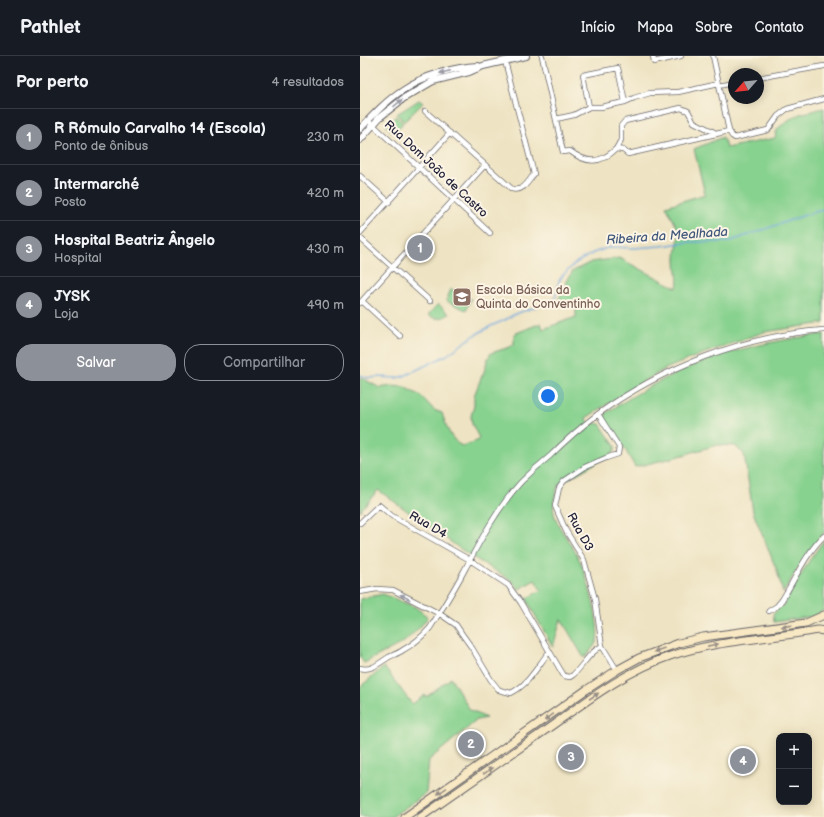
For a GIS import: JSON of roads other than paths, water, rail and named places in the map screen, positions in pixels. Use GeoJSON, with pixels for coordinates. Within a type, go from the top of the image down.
{"type":"FeatureCollection","features":[{"type":"Feature","properties":{"kind":"main road"},"geometry":{"type":"LineString","coordinates":[[405,817],[617,670],[654,651],[703,637],[806,623],[824,615]]}},
{"type":"Feature","properties":{"kind":"main road"},"geometry":{"type":"LineString","coordinates":[[421,817],[587,701],[616,682],[647,665],[684,652],[717,644],[818,630],[824,631]]}},
{"type":"Feature","properties":{"kind":"street"},"geometry":{"type":"LineString","coordinates":[[360,129],[371,123],[404,98],[433,82],[507,59],[526,56]]}},
{"type":"Feature","properties":{"kind":"street"},"geometry":{"type":"LineString","coordinates":[[542,56],[563,152],[570,151],[586,160],[597,161],[609,156],[616,149],[621,140],[621,126],[625,120],[681,108],[688,111],[694,122],[716,133]]}},
{"type":"Feature","properties":{"kind":"street"},"geometry":{"type":"LineString","coordinates":[[653,56],[654,62],[681,56]]}},
{"type":"Feature","properties":{"kind":"street"},"geometry":{"type":"LineString","coordinates":[[713,56],[729,131],[735,138],[768,130],[778,116],[788,109],[824,100]]}},
{"type":"Feature","properties":{"kind":"street"},"geometry":{"type":"LineString","coordinates":[[425,111],[512,189],[517,190],[522,188],[534,174],[507,59]]}},
{"type":"Feature","properties":{"kind":"street"},"geometry":{"type":"LineString","coordinates":[[764,77],[824,66]]}},
{"type":"Feature","properties":{"kind":"street"},"geometry":{"type":"LineString","coordinates":[[589,107],[583,75],[618,68],[625,102]]}},
{"type":"Feature","properties":{"kind":"street"},"geometry":{"type":"LineString","coordinates":[[556,119],[574,115],[589,107],[601,107],[625,102],[650,93],[678,92],[728,83]]}},
{"type":"Feature","properties":{"kind":"street"},"geometry":{"type":"LineString","coordinates":[[360,140],[371,123]]}},
{"type":"Feature","properties":{"kind":"street","name":"Rua Dom João de Castro"},"geometry":{"type":"LineString","coordinates":[[371,123],[490,233]]}},
{"type":"Feature","properties":{"kind":"street"},"geometry":{"type":"LineString","coordinates":[[616,149],[623,150],[628,154],[729,131]]}},
{"type":"Feature","properties":{"kind":"street"},"geometry":{"type":"LineString","coordinates":[[360,233],[450,134]]}},
{"type":"Feature","properties":{"kind":"street"},"geometry":{"type":"LineString","coordinates":[[400,336],[361,302],[485,165]]}},
{"type":"Feature","properties":{"kind":"street"},"geometry":{"type":"LineString","coordinates":[[360,176],[389,202]]}},
{"type":"Feature","properties":{"kind":"street"},"geometry":{"type":"LineString","coordinates":[[360,238],[430,301]]}},
{"type":"Feature","properties":{"kind":"street"},"geometry":{"type":"LineString","coordinates":[[360,668],[366,669],[374,667],[418,640],[430,628],[440,614],[496,515],[520,482],[598,414],[645,384],[681,366],[708,356],[766,339],[824,330]]}},
{"type":"Feature","properties":{"kind":"street","name":"Rua D3"},"geometry":{"type":"LineString","coordinates":[[598,414],[619,447],[618,454],[591,464],[564,481],[559,488],[555,506],[566,531],[584,560],[595,599],[602,646],[617,670]]}},
{"type":"Feature","properties":{"kind":"street","name":"Rua D4"},"geometry":{"type":"LineString","coordinates":[[360,523],[379,505],[392,516],[470,560],[508,585],[521,603],[562,674],[566,677],[570,677],[575,674],[596,648],[602,646]]}},
{"type":"Feature","properties":{"kind":"street"},"geometry":{"type":"LineString","coordinates":[[769,611],[777,606],[782,600],[809,554],[824,536]]}},
{"type":"Feature","properties":{"kind":"street"},"geometry":{"type":"LineString","coordinates":[[360,592],[393,590],[440,614],[456,625],[472,648],[488,676],[499,690],[511,693],[521,688],[533,675],[549,652]]}},
{"type":"Feature","properties":{"kind":"waterway","name":"Ribeira da Mealhada"},"geometry":{"type":"LineString","coordinates":[[360,375],[368,378],[396,378],[404,376],[447,355],[475,335],[491,326],[515,314],[550,302],[555,298],[559,281],[563,275],[577,262],[593,253],[610,247],[634,248],[689,242],[728,242],[814,212],[824,210]]}},
{"type":"Feature","properties":{"kind":"place","name":"R Rómulo Carvalho 14 (Escola)"},"geometry":{"type":"Point","coordinates":[420,248]}},
{"type":"Feature","properties":{"kind":"place","name":"Escola Básica da Quinta do Conventinho"},"geometry":{"type":"Point","coordinates":[462,297]}},
{"type":"Feature","properties":{"kind":"place","name":"Intermarché"},"geometry":{"type":"Point","coordinates":[471,744]}},
{"type":"Feature","properties":{"kind":"place","name":"Hospital Beatriz Ângelo"},"geometry":{"type":"Point","coordinates":[571,757]}},
{"type":"Feature","properties":{"kind":"place","name":"JYSK"},"geometry":{"type":"Point","coordinates":[743,761]}}]}
